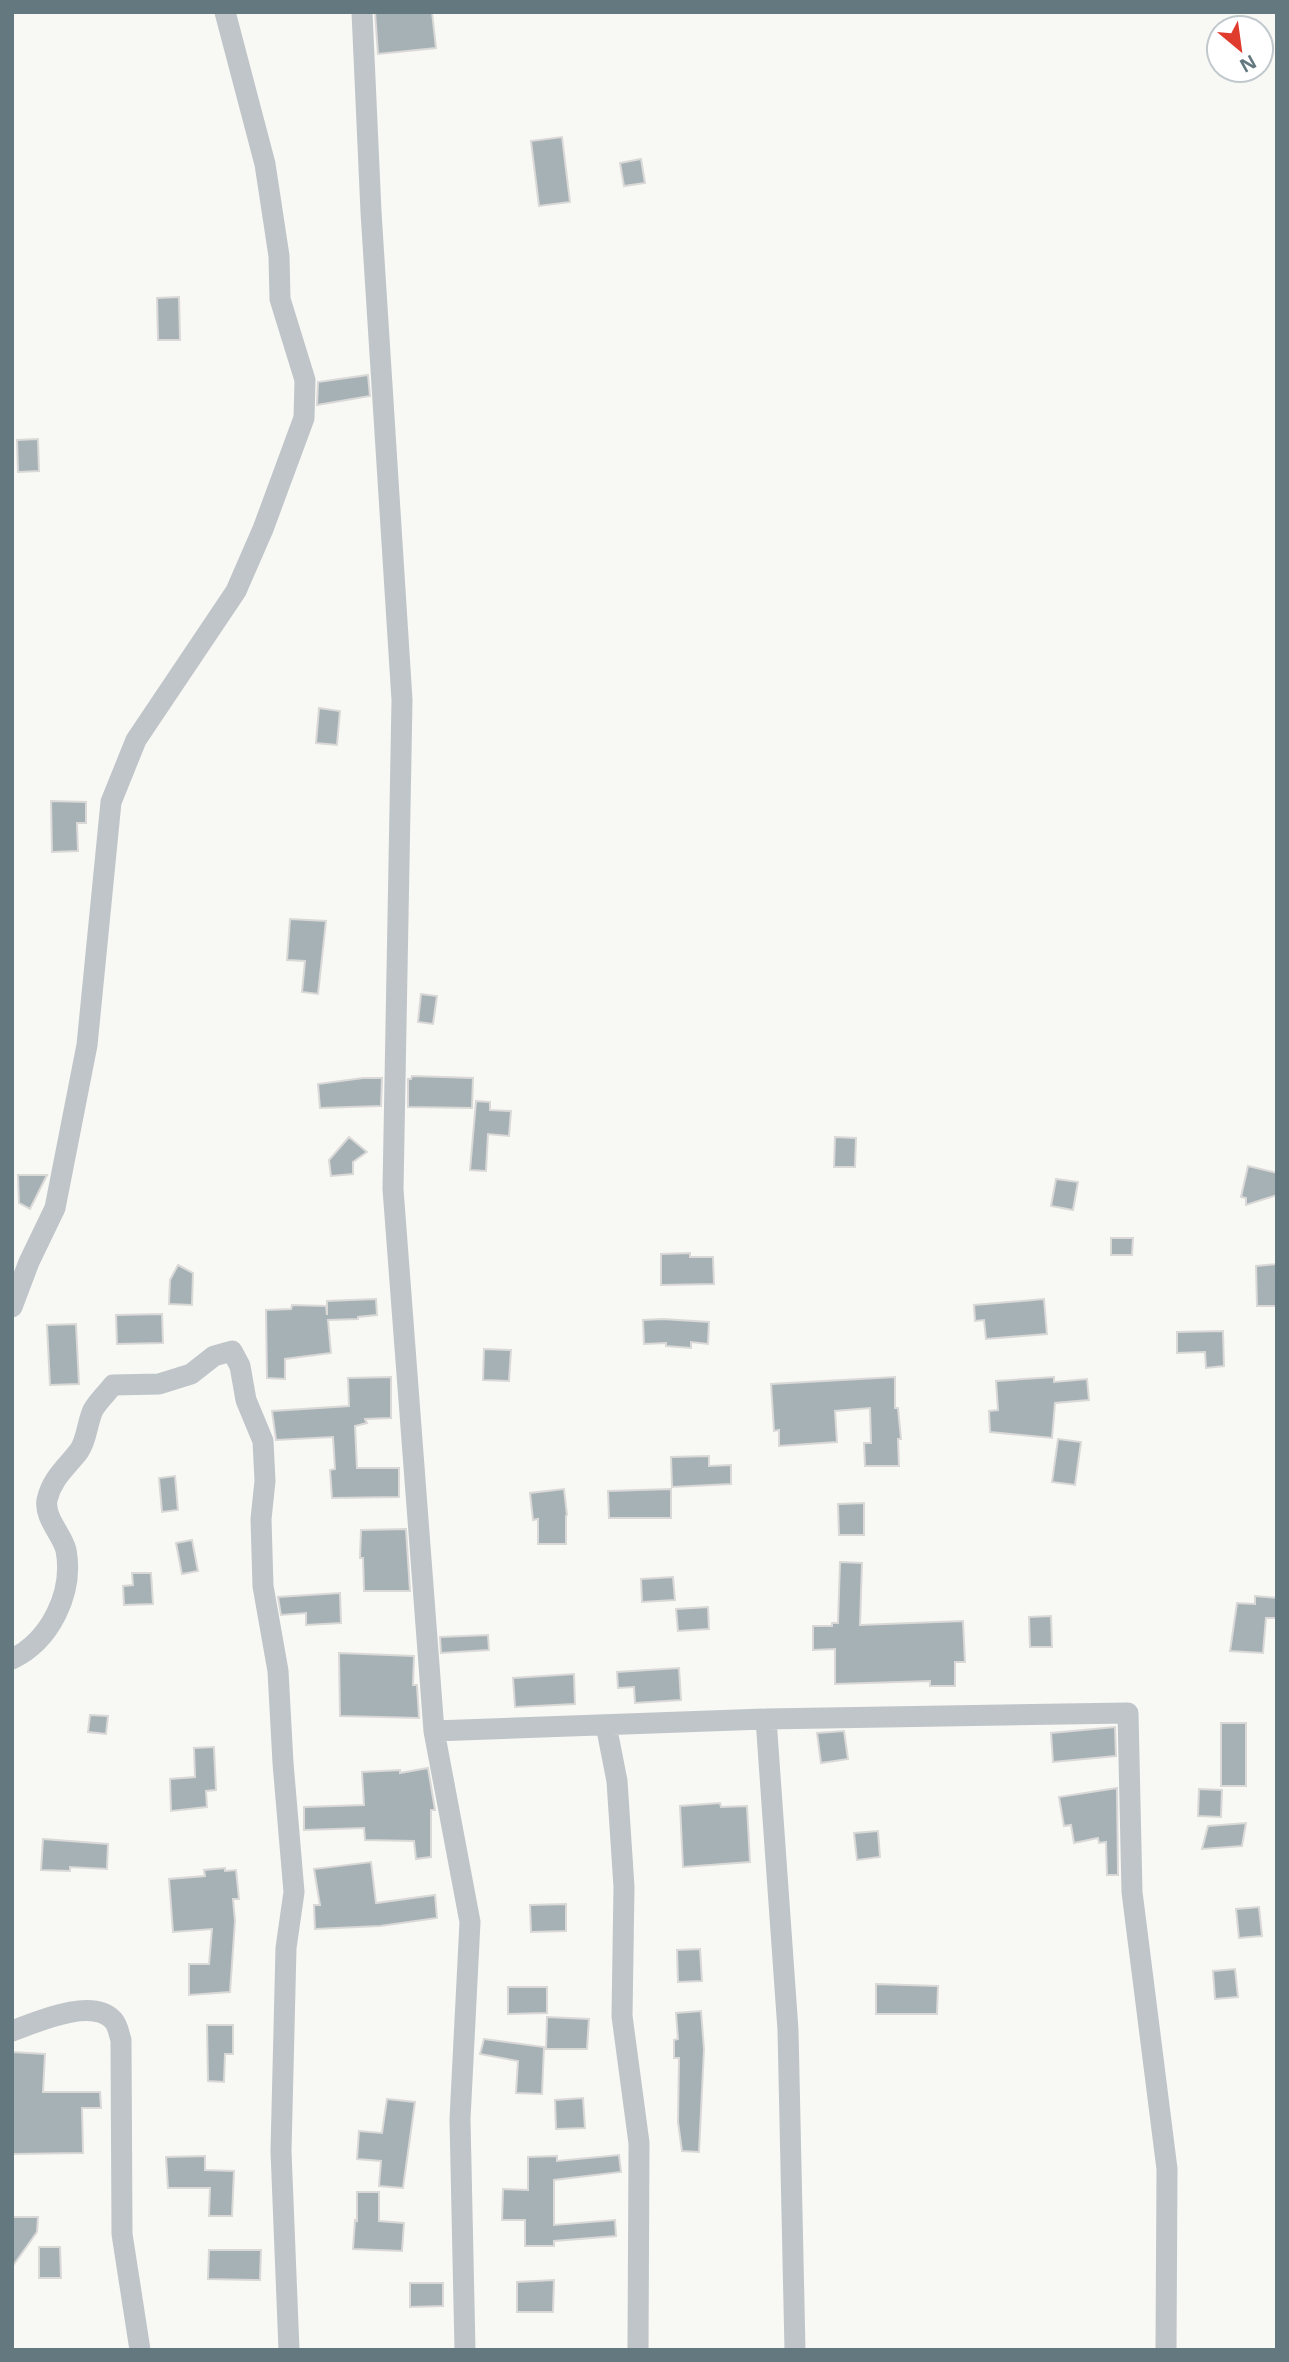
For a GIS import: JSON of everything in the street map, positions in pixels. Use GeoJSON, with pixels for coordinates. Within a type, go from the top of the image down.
{"type":"FeatureCollection","features":[{"type":"Feature","properties":{"kind":"street"},"geometry":{"type":"LineString","coordinates":[[12,1307],[29,1262],[55,1208],[88,1045],[111,802],[136,740],[236,591],[263,529],[304,418],[305,380],[280,299],[279,256],[265,164],[225,12]]}},
{"type":"Feature","properties":{"kind":"street"},"geometry":{"type":"LineString","coordinates":[[362,12],[371,212],[402,700],[393,1189],[435,1731],[470,1922],[460,2119],[465,2350]]}},
{"type":"Feature","properties":{"kind":"street"},"geometry":{"type":"LineString","coordinates":[[12,1659],[30,1650],[57,1616],[65,1581],[66,1550],[47,1511],[47,1501],[58,1473],[80,1449],[93,1410],[113,1385],[159,1384],[191,1374],[214,1356],[232,1351],[240,1366],[246,1401],[263,1441],[263,1586],[278,1671],[294,1892],[286,1948],[281,2151],[289,2350]]}},
{"type":"Feature","properties":{"kind":"street"},"geometry":{"type":"LineString","coordinates":[[435,1731],[766,1719],[1128,1713],[1132,1892],[1167,2169],[1167,2350]]}},
{"type":"Feature","properties":{"kind":"street"},"geometry":{"type":"LineString","coordinates":[[766,1719],[788,2030],[795,2350]]}},
{"type":"Feature","properties":{"kind":"street"},"geometry":{"type":"LineString","coordinates":[[606,1725],[617,1781],[624,1887],[622,2016],[639,2143],[638,2350]]}},
{"type":"Feature","properties":{"kind":"street"},"geometry":{"type":"LineString","coordinates":[[12,2031],[87,2008],[106,2014],[116,2022],[121,2040],[122,2234],[140,2350]]}},
{"type":"Feature","properties":{"kind":"building"},"geometry":{"type":"Polygon","coordinates":[[[375,12],[432,12],[436,48],[378,54],[375,12]]]}},
{"type":"Feature","properties":{"kind":"building"},"geometry":{"type":"Polygon","coordinates":[[[562,137],[570,202],[539,206],[531,141],[562,137]]]}},
{"type":"Feature","properties":{"kind":"building"},"geometry":{"type":"Polygon","coordinates":[[[641,159],[645,183],[624,186],[620,163],[641,159]]]}},
{"type":"Feature","properties":{"kind":"building"},"geometry":{"type":"Polygon","coordinates":[[[179,297],[180,340],[158,340],[157,298],[179,297]]]}},
{"type":"Feature","properties":{"kind":"building"},"geometry":{"type":"Polygon","coordinates":[[[368,375],[370,396],[317,405],[318,382],[368,375]]]}},
{"type":"Feature","properties":{"kind":"building"},"geometry":{"type":"Polygon","coordinates":[[[38,439],[39,471],[18,472],[17,440],[38,439]]]}},
{"type":"Feature","properties":{"kind":"building"},"geometry":{"type":"Polygon","coordinates":[[[319,708],[340,711],[337,745],[316,743],[319,708]]]}},
{"type":"Feature","properties":{"kind":"building"},"geometry":{"type":"Polygon","coordinates":[[[51,801],[86,802],[86,823],[77,823],[78,851],[52,852],[51,801]]]}},
{"type":"Feature","properties":{"kind":"building"},"geometry":{"type":"Polygon","coordinates":[[[290,919],[326,921],[318,994],[302,992],[305,961],[287,960],[290,919]]]}},
{"type":"Feature","properties":{"kind":"building"},"geometry":{"type":"Polygon","coordinates":[[[421,994],[437,996],[433,1024],[418,1022],[421,994]]]}},
{"type":"Feature","properties":{"kind":"building"},"geometry":{"type":"Polygon","coordinates":[[[412,1076],[473,1078],[472,1108],[408,1107],[408,1079],[412,1076]]]}},
{"type":"Feature","properties":{"kind":"building"},"geometry":{"type":"Polygon","coordinates":[[[382,1078],[381,1106],[320,1108],[318,1084],[382,1078]]]}},
{"type":"Feature","properties":{"kind":"building"},"geometry":{"type":"Polygon","coordinates":[[[476,1101],[490,1102],[490,1110],[511,1111],[509,1136],[488,1134],[486,1171],[470,1170],[476,1101]]]}},
{"type":"Feature","properties":{"kind":"building"},"geometry":{"type":"Polygon","coordinates":[[[349,1137],[367,1152],[353,1162],[353,1174],[331,1176],[329,1160],[349,1137]]]}},
{"type":"Feature","properties":{"kind":"building"},"geometry":{"type":"Polygon","coordinates":[[[835,1137],[856,1138],[855,1167],[834,1167],[835,1137]]]}},
{"type":"Feature","properties":{"kind":"building"},"geometry":{"type":"Polygon","coordinates":[[[1248,1166],[1277,1173],[1277,1195],[1246,1205],[1246,1198],[1241,1197],[1248,1166]]]}},
{"type":"Feature","properties":{"kind":"building"},"geometry":{"type":"Polygon","coordinates":[[[18,1175],[47,1175],[30,1209],[19,1203],[18,1175]]]}},
{"type":"Feature","properties":{"kind":"building"},"geometry":{"type":"Polygon","coordinates":[[[1056,1179],[1078,1182],[1073,1210],[1051,1206],[1056,1179]]]}},
{"type":"Feature","properties":{"kind":"building"},"geometry":{"type":"Polygon","coordinates":[[[1111,1238],[1133,1238],[1132,1255],[1111,1255],[1111,1238]]]}},
{"type":"Feature","properties":{"kind":"building"},"geometry":{"type":"Polygon","coordinates":[[[690,1253],[690,1257],[713,1257],[714,1284],[661,1285],[661,1254],[690,1253]]]}},
{"type":"Feature","properties":{"kind":"building"},"geometry":{"type":"Polygon","coordinates":[[[1277,1264],[1277,1306],[1257,1306],[1256,1266],[1277,1264]]]}},
{"type":"Feature","properties":{"kind":"building"},"geometry":{"type":"Polygon","coordinates":[[[178,1265],[193,1273],[192,1305],[169,1304],[170,1280],[178,1265]]]}},
{"type":"Feature","properties":{"kind":"building"},"geometry":{"type":"Polygon","coordinates":[[[376,1299],[377,1315],[328,1320],[331,1353],[285,1359],[285,1379],[267,1378],[266,1310],[291,1309],[292,1305],[326,1306],[327,1315],[327,1301],[376,1299]]]}},
{"type":"Feature","properties":{"kind":"building"},"geometry":{"type":"Polygon","coordinates":[[[1044,1299],[1047,1334],[986,1339],[984,1320],[975,1321],[974,1305],[1044,1299]]]}},
{"type":"Feature","properties":{"kind":"building"},"geometry":{"type":"Polygon","coordinates":[[[162,1314],[163,1343],[117,1344],[116,1315],[162,1314]]]}},
{"type":"Feature","properties":{"kind":"building"},"geometry":{"type":"Polygon","coordinates":[[[643,1320],[709,1322],[708,1344],[691,1342],[691,1348],[666,1346],[666,1343],[644,1344],[643,1320]]]}},
{"type":"Feature","properties":{"kind":"building"},"geometry":{"type":"Polygon","coordinates":[[[76,1324],[79,1384],[50,1385],[47,1325],[76,1324]]]}},
{"type":"Feature","properties":{"kind":"building"},"geometry":{"type":"Polygon","coordinates":[[[1223,1331],[1224,1366],[1206,1368],[1205,1352],[1177,1353],[1177,1332],[1223,1331]]]}},
{"type":"Feature","properties":{"kind":"building"},"geometry":{"type":"Polygon","coordinates":[[[484,1349],[511,1350],[509,1381],[483,1380],[484,1349]]]}},
{"type":"Feature","properties":{"kind":"building"},"geometry":{"type":"Polygon","coordinates":[[[391,1377],[391,1418],[365,1419],[367,1423],[355,1426],[357,1468],[399,1468],[399,1497],[332,1498],[330,1470],[335,1469],[333,1437],[276,1440],[272,1411],[349,1406],[348,1378],[391,1377]]]}},
{"type":"Feature","properties":{"kind":"building"},"geometry":{"type":"Polygon","coordinates":[[[895,1377],[895,1408],[898,1408],[901,1439],[898,1439],[899,1466],[865,1466],[864,1443],[871,1443],[870,1408],[835,1411],[837,1442],[779,1446],[779,1430],[774,1431],[771,1384],[895,1377]]]}},
{"type":"Feature","properties":{"kind":"building"},"geometry":{"type":"Polygon","coordinates":[[[1054,1377],[1054,1382],[1087,1379],[1089,1400],[1055,1403],[1052,1438],[990,1432],[989,1411],[998,1410],[996,1381],[1054,1377]]]}},
{"type":"Feature","properties":{"kind":"building"},"geometry":{"type":"Polygon","coordinates":[[[1058,1439],[1081,1442],[1075,1485],[1052,1482],[1058,1439]]]}},
{"type":"Feature","properties":{"kind":"building"},"geometry":{"type":"Polygon","coordinates":[[[709,1456],[709,1466],[731,1465],[731,1484],[672,1487],[671,1457],[709,1456]]]}},
{"type":"Feature","properties":{"kind":"building"},"geometry":{"type":"Polygon","coordinates":[[[175,1476],[178,1510],[162,1512],[159,1478],[175,1476]]]}},
{"type":"Feature","properties":{"kind":"building"},"geometry":{"type":"Polygon","coordinates":[[[564,1489],[566,1544],[538,1544],[538,1519],[533,1520],[530,1493],[564,1489]]]}},
{"type":"Feature","properties":{"kind":"building"},"geometry":{"type":"Polygon","coordinates":[[[671,1489],[671,1518],[609,1518],[608,1491],[671,1489]]]}},
{"type":"Feature","properties":{"kind":"building"},"geometry":{"type":"Polygon","coordinates":[[[864,1503],[864,1535],[839,1535],[838,1504],[864,1503]]]}},
{"type":"Feature","properties":{"kind":"building"},"geometry":{"type":"Polygon","coordinates":[[[406,1529],[410,1591],[364,1591],[363,1558],[360,1558],[361,1530],[406,1529]]]}},
{"type":"Feature","properties":{"kind":"building"},"geometry":{"type":"Polygon","coordinates":[[[192,1540],[198,1571],[182,1574],[176,1543],[192,1540]]]}},
{"type":"Feature","properties":{"kind":"building"},"geometry":{"type":"Polygon","coordinates":[[[840,1562],[862,1563],[860,1625],[963,1621],[965,1662],[955,1662],[955,1686],[930,1686],[930,1681],[835,1684],[835,1649],[813,1650],[813,1626],[832,1626],[832,1623],[838,1623],[840,1562]]]}},
{"type":"Feature","properties":{"kind":"building"},"geometry":{"type":"Polygon","coordinates":[[[132,1573],[151,1573],[153,1604],[124,1605],[123,1586],[133,1585],[132,1573]]]}},
{"type":"Feature","properties":{"kind":"building"},"geometry":{"type":"Polygon","coordinates":[[[673,1577],[675,1600],[642,1602],[641,1579],[673,1577]]]}},
{"type":"Feature","properties":{"kind":"building"},"geometry":{"type":"Polygon","coordinates":[[[340,1593],[341,1623],[306,1625],[306,1613],[281,1615],[278,1597],[340,1593]]]}},
{"type":"Feature","properties":{"kind":"building"},"geometry":{"type":"Polygon","coordinates":[[[1255,1596],[1277,1598],[1277,1618],[1266,1618],[1263,1653],[1230,1651],[1237,1603],[1255,1604],[1255,1596]]]}},
{"type":"Feature","properties":{"kind":"building"},"geometry":{"type":"Polygon","coordinates":[[[708,1607],[709,1629],[678,1631],[676,1609],[708,1607]]]}},
{"type":"Feature","properties":{"kind":"building"},"geometry":{"type":"Polygon","coordinates":[[[1051,1616],[1052,1647],[1030,1647],[1029,1617],[1051,1616]]]}},
{"type":"Feature","properties":{"kind":"building"},"geometry":{"type":"Polygon","coordinates":[[[488,1635],[489,1650],[441,1653],[440,1637],[488,1635]]]}},
{"type":"Feature","properties":{"kind":"building"},"geometry":{"type":"Polygon","coordinates":[[[339,1653],[414,1656],[413,1685],[417,1685],[419,1718],[340,1716],[339,1653]]]}},
{"type":"Feature","properties":{"kind":"building"},"geometry":{"type":"Polygon","coordinates":[[[679,1668],[681,1700],[635,1703],[634,1687],[618,1688],[617,1672],[679,1668]]]}},
{"type":"Feature","properties":{"kind":"building"},"geometry":{"type":"Polygon","coordinates":[[[574,1674],[575,1704],[515,1707],[513,1678],[574,1674]]]}},
{"type":"Feature","properties":{"kind":"building"},"geometry":{"type":"Polygon","coordinates":[[[90,1715],[108,1716],[106,1734],[88,1732],[90,1715]]]}},
{"type":"Feature","properties":{"kind":"building"},"geometry":{"type":"Polygon","coordinates":[[[1221,1723],[1246,1723],[1246,1786],[1221,1786],[1221,1723]]]}},
{"type":"Feature","properties":{"kind":"building"},"geometry":{"type":"Polygon","coordinates":[[[1115,1727],[1116,1756],[1053,1762],[1051,1733],[1115,1727]]]}},
{"type":"Feature","properties":{"kind":"building"},"geometry":{"type":"Polygon","coordinates":[[[844,1731],[848,1759],[821,1763],[817,1733],[844,1731]]]}},
{"type":"Feature","properties":{"kind":"building"},"geometry":{"type":"Polygon","coordinates":[[[214,1747],[216,1790],[206,1791],[207,1807],[171,1811],[170,1779],[195,1777],[194,1748],[214,1747]]]}},
{"type":"Feature","properties":{"kind":"building"},"geometry":{"type":"Polygon","coordinates":[[[428,1768],[435,1810],[431,1810],[431,1857],[416,1859],[414,1841],[365,1840],[364,1828],[304,1830],[304,1807],[364,1805],[362,1772],[400,1770],[400,1773],[428,1768]]]}},
{"type":"Feature","properties":{"kind":"building"},"geometry":{"type":"Polygon","coordinates":[[[1117,1788],[1118,1875],[1107,1875],[1106,1842],[1099,1843],[1098,1838],[1074,1843],[1071,1825],[1064,1826],[1059,1797],[1117,1788]]]}},
{"type":"Feature","properties":{"kind":"building"},"geometry":{"type":"Polygon","coordinates":[[[1199,1789],[1222,1790],[1221,1817],[1198,1816],[1199,1789]]]}},
{"type":"Feature","properties":{"kind":"building"},"geometry":{"type":"Polygon","coordinates":[[[720,1803],[721,1807],[747,1806],[750,1862],[683,1867],[680,1806],[720,1803]]]}},
{"type":"Feature","properties":{"kind":"building"},"geometry":{"type":"Polygon","coordinates":[[[1246,1823],[1242,1846],[1202,1849],[1208,1826],[1246,1823]]]}},
{"type":"Feature","properties":{"kind":"building"},"geometry":{"type":"Polygon","coordinates":[[[878,1831],[880,1857],[857,1860],[854,1833],[878,1831]]]}},
{"type":"Feature","properties":{"kind":"building"},"geometry":{"type":"Polygon","coordinates":[[[43,1839],[108,1844],[107,1869],[70,1867],[70,1871],[41,1870],[43,1839]]]}},
{"type":"Feature","properties":{"kind":"building"},"geometry":{"type":"Polygon","coordinates":[[[371,1862],[376,1903],[435,1895],[437,1918],[380,1926],[315,1929],[314,1905],[320,1905],[314,1869],[371,1862]]]}},
{"type":"Feature","properties":{"kind":"building"},"geometry":{"type":"Polygon","coordinates":[[[225,1868],[225,1871],[236,1870],[239,1899],[233,1899],[235,1921],[230,1992],[189,1995],[189,1964],[209,1964],[212,1929],[173,1932],[169,1879],[205,1876],[204,1870],[225,1868]]]}},
{"type":"Feature","properties":{"kind":"building"},"geometry":{"type":"Polygon","coordinates":[[[566,1904],[566,1931],[531,1932],[530,1905],[566,1904]]]}},
{"type":"Feature","properties":{"kind":"building"},"geometry":{"type":"Polygon","coordinates":[[[1259,1907],[1262,1936],[1239,1938],[1236,1909],[1259,1907]]]}},
{"type":"Feature","properties":{"kind":"building"},"geometry":{"type":"Polygon","coordinates":[[[700,1949],[702,1981],[678,1982],[677,1950],[700,1949]]]}},
{"type":"Feature","properties":{"kind":"building"},"geometry":{"type":"Polygon","coordinates":[[[1235,1969],[1238,1997],[1215,1999],[1213,1971],[1235,1969]]]}},
{"type":"Feature","properties":{"kind":"building"},"geometry":{"type":"Polygon","coordinates":[[[876,1984],[938,1986],[937,2014],[876,2014],[876,1984]]]}},
{"type":"Feature","properties":{"kind":"building"},"geometry":{"type":"Polygon","coordinates":[[[508,1987],[547,1987],[547,2013],[508,2014],[508,1987]]]}},
{"type":"Feature","properties":{"kind":"building"},"geometry":{"type":"Polygon","coordinates":[[[701,2011],[704,2049],[699,2152],[682,2151],[678,2122],[679,2058],[674,2058],[674,2040],[678,2039],[676,2013],[701,2011]]]}},
{"type":"Feature","properties":{"kind":"building"},"geometry":{"type":"Polygon","coordinates":[[[547,2017],[589,2019],[587,2049],[546,2049],[547,2017]]]}},
{"type":"Feature","properties":{"kind":"building"},"geometry":{"type":"Polygon","coordinates":[[[207,2025],[233,2025],[233,2054],[225,2054],[224,2082],[208,2081],[207,2025]]]}},
{"type":"Feature","properties":{"kind":"building"},"geometry":{"type":"Polygon","coordinates":[[[484,2039],[544,2047],[542,2094],[516,2093],[518,2061],[480,2054],[484,2039]]]}},
{"type":"Feature","properties":{"kind":"building"},"geometry":{"type":"Polygon","coordinates":[[[12,2052],[45,2054],[43,2092],[100,2092],[101,2108],[82,2108],[83,2153],[12,2154],[12,2052]]]}},
{"type":"Feature","properties":{"kind":"building"},"geometry":{"type":"Polygon","coordinates":[[[583,2098],[585,2128],[556,2129],[555,2100],[583,2098]]]}},
{"type":"Feature","properties":{"kind":"building"},"geometry":{"type":"Polygon","coordinates":[[[387,2099],[415,2102],[403,2188],[379,2186],[381,2161],[357,2159],[359,2131],[382,2133],[387,2099]]]}},
{"type":"Feature","properties":{"kind":"building"},"geometry":{"type":"Polygon","coordinates":[[[619,2155],[621,2172],[554,2180],[554,2225],[615,2220],[616,2236],[554,2241],[554,2246],[525,2246],[525,2220],[502,2220],[503,2189],[528,2190],[528,2157],[557,2156],[557,2161],[619,2155]]]}},
{"type":"Feature","properties":{"kind":"building"},"geometry":{"type":"Polygon","coordinates":[[[205,2156],[205,2170],[234,2171],[232,2216],[209,2216],[210,2188],[168,2188],[166,2157],[205,2156]]]}},
{"type":"Feature","properties":{"kind":"building"},"geometry":{"type":"Polygon","coordinates":[[[357,2192],[379,2192],[379,2221],[404,2223],[402,2251],[353,2249],[357,2192]]]}},
{"type":"Feature","properties":{"kind":"building"},"geometry":{"type":"Polygon","coordinates":[[[12,2217],[38,2217],[37,2232],[12,2267],[12,2217]]]}},
{"type":"Feature","properties":{"kind":"building"},"geometry":{"type":"Polygon","coordinates":[[[39,2247],[60,2247],[61,2278],[39,2278],[39,2247]]]}},
{"type":"Feature","properties":{"kind":"building"},"geometry":{"type":"Polygon","coordinates":[[[209,2250],[261,2250],[260,2280],[208,2279],[209,2250]]]}},
{"type":"Feature","properties":{"kind":"building"},"geometry":{"type":"Polygon","coordinates":[[[554,2280],[553,2312],[517,2312],[517,2282],[554,2280]]]}},
{"type":"Feature","properties":{"kind":"building"},"geometry":{"type":"Polygon","coordinates":[[[410,2283],[443,2283],[443,2306],[410,2307],[410,2283]]]}}]}
